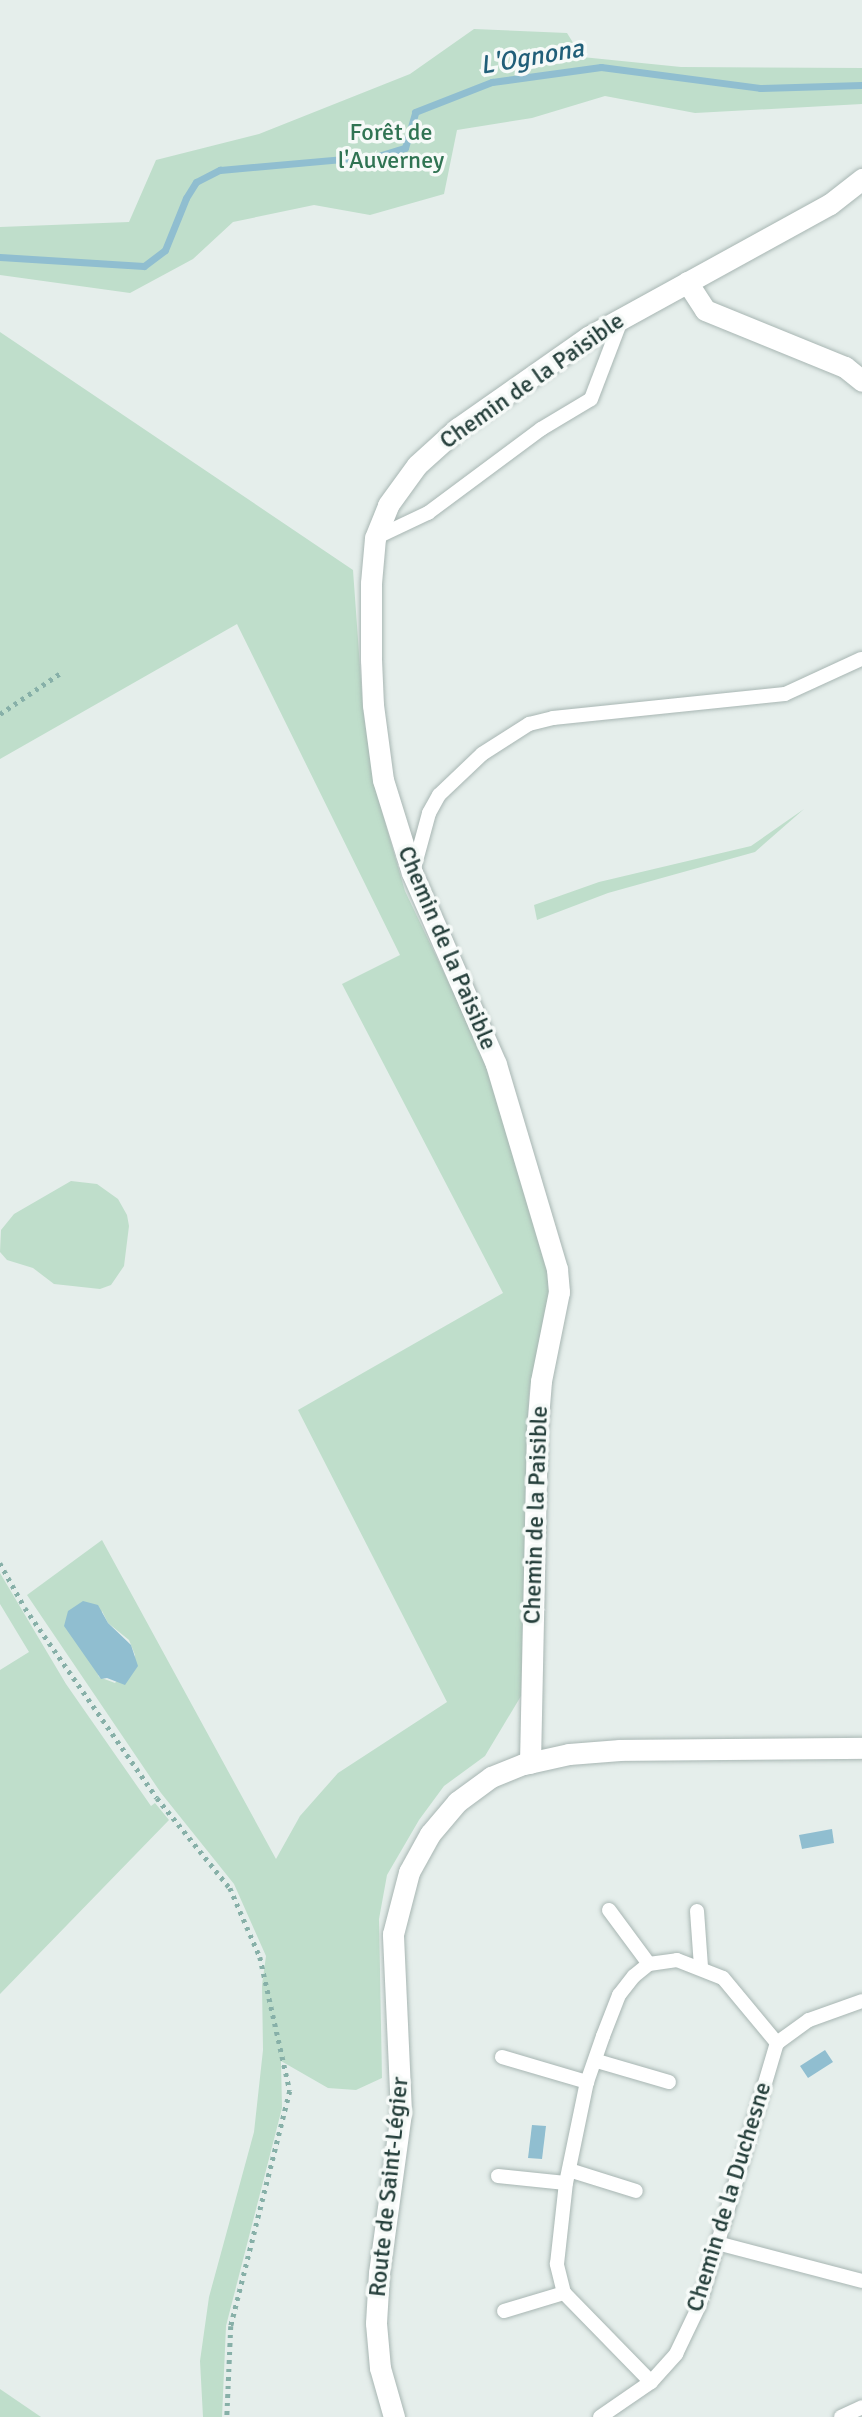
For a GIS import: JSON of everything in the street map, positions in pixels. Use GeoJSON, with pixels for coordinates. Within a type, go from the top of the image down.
{"type":"FeatureCollection","features":[{"type":"Feature","properties":{"kind":"street","name":"Chemin de la Paisible"},"geometry":{"type":"LineString","coordinates":[[530,1763],[538,1420],[541,1381],[559,1292],[557,1269],[496,1065],[412,873],[383,780],[378,753],[371,660],[372,560],[375,538],[388,505],[417,465],[434,449],[587,337],[830,204],[862,179]]}},
{"type":"Feature","properties":{"kind":"street"},"geometry":{"type":"LineString","coordinates":[[687,282],[705,310],[845,367],[862,381]]}},
{"type":"Feature","properties":{"kind":"street","name":"Route de Saint-Légier"},"geometry":{"type":"LineString","coordinates":[[394,2417],[380,2368],[376,2323],[379,2273],[401,2112],[393,1957],[397,1911],[419,1850],[457,1802],[492,1777],[530,1763],[591,1751],[862,1748]]}},
{"type":"Feature","properties":{"kind":"lane"},"geometry":{"type":"LineString","coordinates":[[375,538],[428,513],[541,429],[591,399],[622,318]]}},
{"type":"Feature","properties":{"kind":"lane"},"geometry":{"type":"LineString","coordinates":[[412,873],[429,813],[439,795],[482,754],[529,724],[553,718],[785,694],[861,660]]}},
{"type":"Feature","properties":{"kind":"lane"},"geometry":{"type":"LineString","coordinates":[[608,1910],[649,1964]]}},
{"type":"Feature","properties":{"kind":"lane"},"geometry":{"type":"LineString","coordinates":[[697,1912],[701,1967]]}},
{"type":"Feature","properties":{"kind":"lane"},"geometry":{"type":"LineString","coordinates":[[651,2382],[564,2293],[557,2264],[568,2177],[587,2082],[597,2061],[619,1995],[634,1976],[649,1964],[677,1960],[701,1967],[723,1978],[777,2043],[809,2020],[862,2001]]}},
{"type":"Feature","properties":{"kind":"lane","name":"Chemin de la Duchesne"},"geometry":{"type":"LineString","coordinates":[[600,2417],[651,2382],[676,2354],[699,2306],[777,2043]]}},
{"type":"Feature","properties":{"kind":"lane"},"geometry":{"type":"LineString","coordinates":[[502,2057],[587,2082]]}},
{"type":"Feature","properties":{"kind":"lane"},"geometry":{"type":"LineString","coordinates":[[597,2061],[669,2082]]}},
{"type":"Feature","properties":{"kind":"lane"},"geometry":{"type":"LineString","coordinates":[[498,2176],[568,2177],[636,2191]]}},
{"type":"Feature","properties":{"kind":"lane"},"geometry":{"type":"LineString","coordinates":[[717,2243],[862,2281]]}},
{"type":"Feature","properties":{"kind":"lane"},"geometry":{"type":"LineString","coordinates":[[504,2311],[564,2293]]}},
{"type":"Feature","properties":{"kind":"lane"},"geometry":{"type":"LineString","coordinates":[[841,2417],[862,2407]]}},
{"type":"Feature","properties":{"kind":"path"},"geometry":{"type":"LineString","coordinates":[[0,714],[62,673]]}},
{"type":"Feature","properties":{"kind":"path"},"geometry":{"type":"LineString","coordinates":[[0,1563],[25,1608],[157,1798],[230,1888],[260,1957],[290,2091],[236,2302],[229,2350],[227,2417]]}},
{"type":"Feature","properties":{"kind":"green space","name":"Forêt de l'Auverney"},"geometry":{"type":"Polygon","coordinates":[[[474,29],[567,33],[582,57],[681,67],[862,68],[862,104],[695,113],[605,96],[532,118],[457,130],[444,194],[370,215],[314,205],[233,222],[193,259],[130,293],[0,275],[0,227],[129,222],[156,160],[259,134],[410,74],[474,29]]]}},
{"type":"Feature","properties":{"kind":"green space"},"geometry":{"type":"Polygon","coordinates":[[[0,332],[353,570],[363,709],[374,784],[405,891],[480,1048],[544,1240],[549,1291],[529,1393],[521,1696],[485,1756],[444,1786],[419,1820],[387,1875],[379,1919],[382,2078],[356,2090],[328,2088],[281,2061],[282,2108],[226,2326],[222,2417],[203,2417],[200,2361],[209,2297],[254,2132],[263,2050],[262,1985],[266,1956],[234,1884],[161,1793],[27,1595],[102,1540],[276,1859],[300,1816],[338,1773],[447,1702],[298,1410],[503,1293],[342,984],[400,955],[237,624],[0,759],[0,332]],[[102,1611],[95,1668],[99,1677],[115,1683],[134,1661],[135,1655],[129,1640],[108,1623],[102,1611]]]}},
{"type":"Feature","properties":{"kind":"green space"},"geometry":{"type":"Polygon","coordinates":[[[804,809],[755,852],[608,893],[537,920],[534,905],[599,882],[751,846],[804,809]]]}},
{"type":"Feature","properties":{"kind":"green space"},"geometry":{"type":"Polygon","coordinates":[[[71,1181],[97,1184],[118,1199],[127,1215],[129,1226],[124,1266],[111,1285],[100,1289],[54,1284],[33,1268],[7,1260],[0,1252],[1,1230],[14,1214],[71,1181]]]}},
{"type":"Feature","properties":{"kind":"green space"},"geometry":{"type":"Polygon","coordinates":[[[0,1573],[66,1684],[151,1806],[155,1803],[169,1820],[0,1994],[0,1670],[29,1652],[0,1604],[0,1573]]]}},
{"type":"Feature","properties":{"kind":"green space"},"geometry":{"type":"Polygon","coordinates":[[[0,2389],[41,2417],[0,2417],[0,2389]]]}},
{"type":"Feature","properties":{"kind":"water"},"geometry":{"type":"Polygon","coordinates":[[[83,1601],[98,1605],[108,1623],[131,1645],[138,1666],[125,1685],[107,1678],[101,1679],[64,1626],[68,1611],[83,1601]]]}},
{"type":"Feature","properties":{"kind":"water"},"geometry":{"type":"Polygon","coordinates":[[[832,1829],[834,1843],[802,1849],[799,1835],[832,1829]]]}},
{"type":"Feature","properties":{"kind":"water"},"geometry":{"type":"Polygon","coordinates":[[[825,2050],[833,2062],[808,2078],[800,2066],[825,2050]]]}},
{"type":"Feature","properties":{"kind":"water"},"geometry":{"type":"Polygon","coordinates":[[[532,2125],[546,2126],[542,2159],[528,2158],[532,2125]]]}},
{"type":"Feature","properties":{"kind":"waterway","name":"L'Ognona"},"geometry":{"type":"LineString","coordinates":[[0,257],[144,266],[165,250],[186,198],[196,182],[220,170],[378,156],[405,148],[415,112],[492,82],[601,67],[760,88],[862,85]]}}]}
